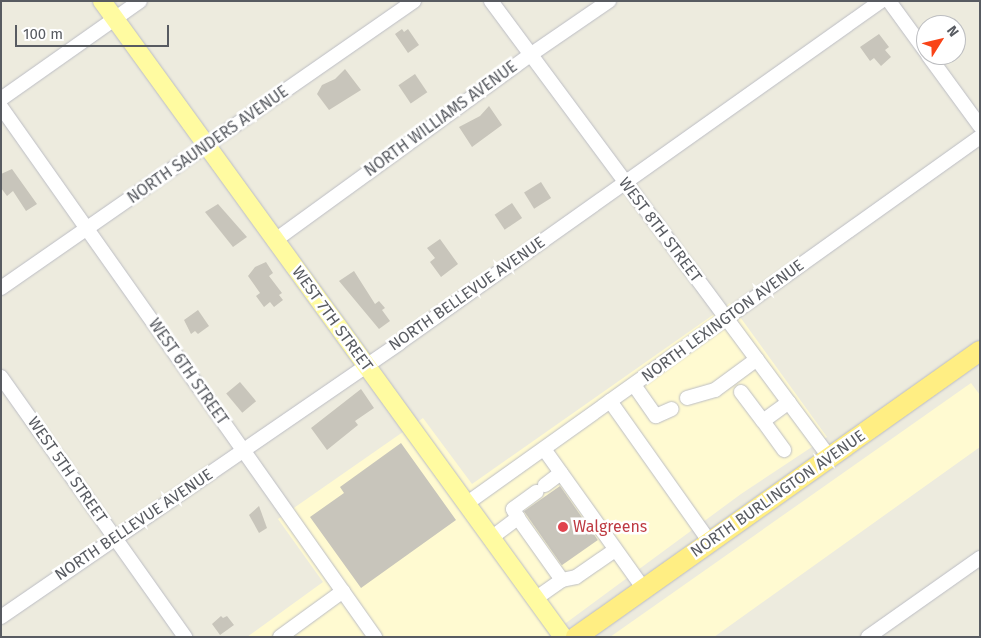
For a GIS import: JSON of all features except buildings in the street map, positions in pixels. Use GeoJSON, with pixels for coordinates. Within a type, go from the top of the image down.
{"type":"FeatureCollection","features":[{"type":"Feature","properties":{"kind":"highway","name":"NORTH BURLINGTON AVENUE"},"geometry":{"type":"LineString","coordinates":[[576,637],[980,351]]}},
{"type":"Feature","properties":{"kind":"main road","name":"WEST 7TH STREET"},"geometry":{"type":"LineString","coordinates":[[102,1],[274,241],[563,637]]}},
{"type":"Feature","properties":{"kind":"street"},"geometry":{"type":"LineString","coordinates":[[1,99],[140,1]]}},
{"type":"Feature","properties":{"kind":"street","name":"NORTH SAUNDERS AVENUE"},"geometry":{"type":"LineString","coordinates":[[1,288],[414,1]]}},
{"type":"Feature","properties":{"kind":"street","name":"WEST 8TH STREET"},"geometry":{"type":"LineString","coordinates":[[491,1],[830,458]]}},
{"type":"Feature","properties":{"kind":"street","name":"NORTH WILLIAMS AVENUE"},"geometry":{"type":"LineString","coordinates":[[274,241],[530,55],[609,1]]}},
{"type":"Feature","properties":{"kind":"street","name":"NORTH BELLEVUE AVENUE"},"geometry":{"type":"LineString","coordinates":[[1,617],[366,366],[881,1]]}},
{"type":"Feature","properties":{"kind":"street"},"geometry":{"type":"LineString","coordinates":[[889,1],[916,39]]}},
{"type":"Feature","properties":{"kind":"street"},"geometry":{"type":"LineString","coordinates":[[935,65],[980,126]]}},
{"type":"Feature","properties":{"kind":"street","name":"WEST 6TH STREET"},"geometry":{"type":"LineString","coordinates":[[1,107],[375,637]]}},
{"type":"Feature","properties":{"kind":"street","name":"NORTH LEXINGTON AVENUE"},"geometry":{"type":"LineString","coordinates":[[466,504],[980,138]]}},
{"type":"Feature","properties":{"kind":"street"},"geometry":{"type":"LineString","coordinates":[[687,398],[715,390],[757,359]]}},
{"type":"Feature","properties":{"kind":"street","name":"WEST 5TH STREET"},"geometry":{"type":"LineString","coordinates":[[1,377],[185,637]]}},
{"type":"Feature","properties":{"kind":"street"},"geometry":{"type":"LineString","coordinates":[[634,385],[656,416],[672,409]]}},
{"type":"Feature","properties":{"kind":"street"},"geometry":{"type":"LineString","coordinates":[[741,392],[784,450]]}},
{"type":"Feature","properties":{"kind":"street"},"geometry":{"type":"LineString","coordinates":[[610,401],[710,542]]}},
{"type":"Feature","properties":{"kind":"street"},"geometry":{"type":"LineString","coordinates":[[763,421],[789,402]]}},
{"type":"Feature","properties":{"kind":"street"},"geometry":{"type":"LineString","coordinates":[[544,449],[644,589]]}},
{"type":"Feature","properties":{"kind":"street"},"geometry":{"type":"LineString","coordinates":[[561,473],[513,509],[562,580]]}},
{"type":"Feature","properties":{"kind":"street"},"geometry":{"type":"LineString","coordinates":[[491,538],[518,518]]}},
{"type":"Feature","properties":{"kind":"street"},"geometry":{"type":"LineString","coordinates":[[535,599],[562,580],[576,577],[615,550]]}},
{"type":"Feature","properties":{"kind":"street"},"geometry":{"type":"LineString","coordinates":[[868,637],[980,558]]}},
{"type":"Feature","properties":{"kind":"street"},"geometry":{"type":"LineString","coordinates":[[280,637],[343,591]]}},
{"type":"Feature","properties":{"kind":"shaded area"},"geometry":{"type":"Polygon","coordinates":[[[730,303],[827,437],[741,494],[547,637],[247,637],[323,582],[278,519],[423,418],[472,484],[730,303]]]}},
{"type":"Feature","properties":{"kind":"shaded area"},"geometry":{"type":"Polygon","coordinates":[[[971,383],[980,395],[980,447],[714,637],[610,637],[971,383]]]}},
{"type":"Feature","properties":{"kind":"place","name":"Walgreens"},"geometry":{"type":"Point","coordinates":[563,527]}}]}
